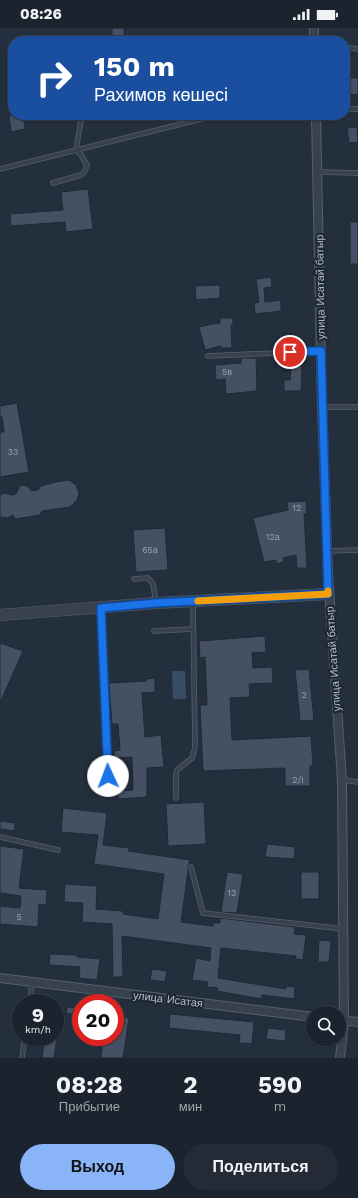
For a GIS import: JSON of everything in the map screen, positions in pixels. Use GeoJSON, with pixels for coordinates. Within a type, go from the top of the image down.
{"type":"FeatureCollection","features":[{"type":"Feature","properties":{"kind":"street","name":"улица Исатай батыр"},"geometry":{"type":"LineString","coordinates":[[316,120],[322,407],[328,594],[342,780],[343,929],[341,1006]]}},
{"type":"Feature","properties":{"kind":"street"},"geometry":{"type":"LineString","coordinates":[[0,615],[156,603],[328,594]]}},
{"type":"Feature","properties":{"kind":"street","name":"улица Исатая"},"geometry":{"type":"LineString","coordinates":[[0,978],[306,1016]]}},
{"type":"Feature","properties":{"kind":"street"},"geometry":{"type":"LineString","coordinates":[[346,1021],[358,1022]]}},
{"type":"Feature","properties":{"kind":"street","name":"улица Исатай батыр"},"geometry":{"type":"LineString","coordinates":[[340,1046],[340,1058]]}},
{"type":"Feature","properties":{"kind":"lane"},"geometry":{"type":"LineString","coordinates":[[76,150],[81,120]]}},
{"type":"Feature","properties":{"kind":"lane"},"geometry":{"type":"LineString","coordinates":[[0,169],[197,120]]}},
{"type":"Feature","properties":{"kind":"lane"},"geometry":{"type":"LineString","coordinates":[[53,182],[81,175],[85,171],[87,165],[82,155],[76,150]]}},
{"type":"Feature","properties":{"kind":"lane"},"geometry":{"type":"LineString","coordinates":[[317,172],[358,173]]}},
{"type":"Feature","properties":{"kind":"lane"},"geometry":{"type":"LineString","coordinates":[[208,356],[321,351]]}},
{"type":"Feature","properties":{"kind":"lane"},"geometry":{"type":"LineString","coordinates":[[322,407],[358,407]]}},
{"type":"Feature","properties":{"kind":"lane"},"geometry":{"type":"LineString","coordinates":[[327,551],[358,550]]}},
{"type":"Feature","properties":{"kind":"lane"},"geometry":{"type":"LineString","coordinates":[[134,578],[148,578],[153,584],[156,603]]}},
{"type":"Feature","properties":{"kind":"lane"},"geometry":{"type":"LineString","coordinates":[[176,798],[177,770],[192,758],[195,748],[192,601]]}},
{"type":"Feature","properties":{"kind":"lane"},"geometry":{"type":"LineString","coordinates":[[101,608],[108,791]]}},
{"type":"Feature","properties":{"kind":"lane"},"geometry":{"type":"LineString","coordinates":[[154,631],[193,629]]}},
{"type":"Feature","properties":{"kind":"lane"},"geometry":{"type":"LineString","coordinates":[[342,780],[358,782]]}},
{"type":"Feature","properties":{"kind":"lane"},"geometry":{"type":"LineString","coordinates":[[0,837],[58,850]]}},
{"type":"Feature","properties":{"kind":"lane"},"geometry":{"type":"LineString","coordinates":[[191,867],[203,913],[343,929]]}},
{"type":"Feature","properties":{"kind":"lane"},"geometry":{"type":"LineString","coordinates":[[31,994],[32,982]]}},
{"type":"Feature","properties":{"kind":"lane"},"geometry":{"type":"LineString","coordinates":[[22,1058],[24,1046]]}},
{"type":"Feature","properties":{"kind":"water"},"geometry":{"type":"Polygon","coordinates":[[[172,671],[185,671],[186,699],[173,699],[172,671]]]}},
{"type":"Feature","properties":{"kind":"building"},"geometry":{"type":"Polygon","coordinates":[[[112,28],[124,28],[124,36],[112,36],[112,28]]]}},
{"type":"Feature","properties":{"kind":"building"},"geometry":{"type":"Polygon","coordinates":[[[6,66],[8,66],[8,101],[6,66]]]}},
{"type":"Feature","properties":{"kind":"building"},"geometry":{"type":"Polygon","coordinates":[[[350,78],[358,78],[358,94],[350,95],[350,78]]]}},
{"type":"Feature","properties":{"kind":"building"},"geometry":{"type":"Polygon","coordinates":[[[10,120],[24,120],[25,129],[11,132],[10,120]]]}},
{"type":"Feature","properties":{"kind":"building"},"geometry":{"type":"Polygon","coordinates":[[[357,127],[358,142],[349,143],[347,128],[357,127]]]}},
{"type":"Feature","properties":{"kind":"building"},"geometry":{"type":"Polygon","coordinates":[[[88,189],[93,229],[66,232],[65,222],[11,226],[10,214],[63,210],[61,192],[88,189]]]}},
{"type":"Feature","properties":{"kind":"building"},"geometry":{"type":"Polygon","coordinates":[[[350,222],[358,222],[358,264],[350,264],[350,222]]]}},
{"type":"Feature","properties":{"kind":"building"},"geometry":{"type":"Polygon","coordinates":[[[271,277],[272,287],[264,288],[265,302],[281,300],[281,311],[255,314],[254,303],[259,302],[256,279],[271,277]]]}},
{"type":"Feature","properties":{"kind":"building"},"geometry":{"type":"Polygon","coordinates":[[[220,285],[220,298],[196,300],[195,286],[220,285]]]}},
{"type":"Feature","properties":{"kind":"building"},"geometry":{"type":"Polygon","coordinates":[[[220,318],[233,318],[233,325],[231,325],[232,348],[221,348],[221,346],[205,350],[199,327],[220,323],[220,318]]]}},
{"type":"Feature","properties":{"kind":"building"},"geometry":{"type":"Polygon","coordinates":[[[241,358],[256,358],[257,391],[226,394],[225,379],[216,380],[215,365],[241,363],[241,358]]]}},
{"type":"Feature","properties":{"kind":"building"},"geometry":{"type":"Polygon","coordinates":[[[291,366],[302,366],[301,391],[284,391],[284,380],[290,380],[291,366]]]}},
{"type":"Feature","properties":{"kind":"building"},"geometry":{"type":"Polygon","coordinates":[[[17,403],[29,472],[0,477],[0,432],[4,432],[2,417],[0,417],[0,406],[17,403]]]}},
{"type":"Feature","properties":{"kind":"building"},"geometry":{"type":"Polygon","coordinates":[[[69,480],[76,485],[79,493],[77,500],[70,507],[42,511],[40,515],[15,519],[13,515],[7,518],[0,517],[0,495],[5,493],[12,495],[16,494],[20,486],[24,485],[29,487],[31,491],[38,490],[41,486],[69,480]]]}},
{"type":"Feature","properties":{"kind":"building"},"geometry":{"type":"Polygon","coordinates":[[[306,501],[307,514],[304,514],[307,568],[297,568],[296,555],[283,558],[284,562],[277,564],[276,560],[264,562],[253,518],[288,510],[287,502],[306,501]]]}},
{"type":"Feature","properties":{"kind":"building"},"geometry":{"type":"Polygon","coordinates":[[[165,528],[168,570],[136,572],[133,530],[165,528]]]}},
{"type":"Feature","properties":{"kind":"building"},"geometry":{"type":"Polygon","coordinates":[[[265,636],[266,652],[252,653],[253,668],[272,667],[273,683],[249,684],[250,697],[230,698],[232,740],[311,736],[313,766],[310,766],[310,786],[285,786],[285,768],[203,771],[200,705],[207,705],[205,657],[200,658],[199,641],[265,636]]]}},
{"type":"Feature","properties":{"kind":"building"},"geometry":{"type":"Polygon","coordinates":[[[0,643],[23,651],[0,703],[0,643]]]}},
{"type":"Feature","properties":{"kind":"building"},"geometry":{"type":"Polygon","coordinates":[[[309,669],[314,720],[300,721],[295,670],[309,669]]]}},
{"type":"Feature","properties":{"kind":"building"},"geometry":{"type":"Polygon","coordinates":[[[155,678],[155,692],[142,693],[145,737],[161,735],[164,767],[147,768],[147,797],[118,799],[118,791],[133,790],[132,757],[114,758],[114,751],[120,750],[118,724],[112,724],[109,683],[146,681],[146,679],[155,678]]]}},
{"type":"Feature","properties":{"kind":"building"},"geometry":{"type":"Polygon","coordinates":[[[204,802],[206,844],[168,846],[166,804],[204,802]]]}},
{"type":"Feature","properties":{"kind":"building"},"geometry":{"type":"Polygon","coordinates":[[[63,808],[107,813],[103,845],[129,848],[128,851],[190,860],[181,922],[213,926],[213,923],[220,923],[220,918],[295,927],[294,934],[306,935],[303,960],[295,959],[296,956],[221,948],[218,978],[286,989],[286,986],[295,987],[294,999],[262,995],[261,999],[217,991],[218,988],[207,987],[208,982],[192,980],[196,958],[210,961],[211,948],[122,936],[123,977],[113,977],[112,924],[82,922],[83,903],[64,902],[65,884],[97,886],[96,909],[123,911],[123,914],[158,919],[164,874],[94,864],[98,835],[61,832],[63,808]]]}},
{"type":"Feature","properties":{"kind":"building"},"geometry":{"type":"Polygon","coordinates":[[[0,821],[15,823],[14,831],[0,829],[0,821]]]}},
{"type":"Feature","properties":{"kind":"building"},"geometry":{"type":"Polygon","coordinates":[[[267,844],[295,847],[294,859],[265,857],[267,844]]]}},
{"type":"Feature","properties":{"kind":"building"},"geometry":{"type":"Polygon","coordinates":[[[0,846],[24,849],[19,888],[47,890],[46,905],[39,904],[38,927],[0,924],[0,906],[20,908],[21,896],[0,893],[0,846]]]}},
{"type":"Feature","properties":{"kind":"building"},"geometry":{"type":"Polygon","coordinates":[[[227,872],[243,874],[237,913],[221,912],[227,872]]]}},
{"type":"Feature","properties":{"kind":"building"},"geometry":{"type":"Polygon","coordinates":[[[301,872],[319,872],[319,899],[301,899],[301,872]]]}},
{"type":"Feature","properties":{"kind":"building"},"geometry":{"type":"Polygon","coordinates":[[[319,940],[331,941],[329,962],[318,962],[319,940]]]}},
{"type":"Feature","properties":{"kind":"building"},"geometry":{"type":"Polygon","coordinates":[[[50,954],[77,955],[77,957],[100,959],[97,980],[79,978],[80,967],[49,965],[50,954]]]}},
{"type":"Feature","properties":{"kind":"building"},"geometry":{"type":"Polygon","coordinates":[[[152,969],[167,971],[165,982],[150,980],[152,969]]]}},
{"type":"Feature","properties":{"kind":"building"},"geometry":{"type":"Polygon","coordinates":[[[67,1007],[72,1008],[72,1014],[66,1013],[67,1007]]]}},
{"type":"Feature","properties":{"kind":"building"},"geometry":{"type":"Polygon","coordinates":[[[170,1014],[254,1022],[252,1044],[239,1043],[240,1035],[169,1028],[170,1014]]]}},
{"type":"Feature","properties":{"kind":"building"},"geometry":{"type":"Polygon","coordinates":[[[124,1017],[129,1018],[123,1058],[101,1058],[102,1046],[124,1046],[124,1017]]]}},
{"type":"Feature","properties":{"kind":"building"},"geometry":{"type":"Polygon","coordinates":[[[268,1028],[286,1030],[285,1041],[266,1039],[268,1028]]]}},
{"type":"Feature","properties":{"kind":"building"},"geometry":{"type":"Polygon","coordinates":[[[44,1046],[56,1046],[54,1058],[42,1058],[44,1046]]]}},
{"type":"Feature","properties":{"kind":"slow traffic"},"geometry":{"type":"LineString","coordinates":[[198,601],[328,594],[328,591]]}},
{"type":"Feature","properties":{"kind":"route"},"geometry":{"type":"LineString","coordinates":[[108,776],[101,608],[156,603],[328,594],[321,351],[290,352]]}}]}
